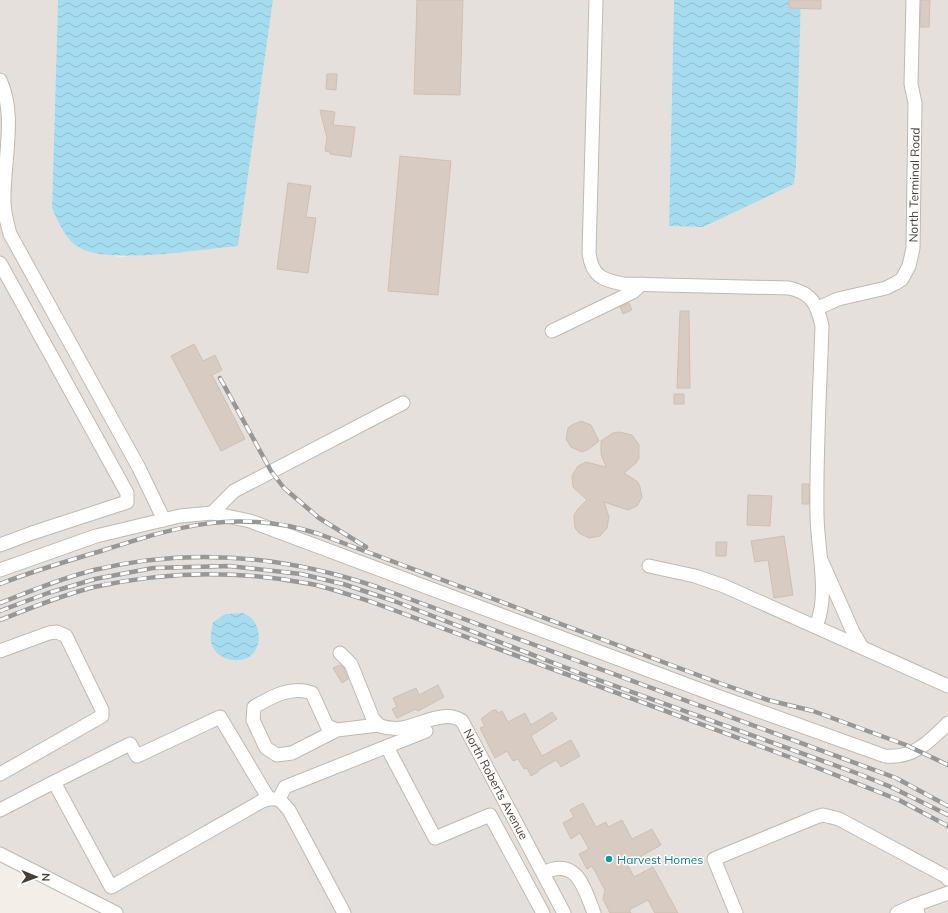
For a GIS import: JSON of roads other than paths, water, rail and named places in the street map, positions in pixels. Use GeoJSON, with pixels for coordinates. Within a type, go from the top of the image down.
{"type":"FeatureCollection","features":[{"type":"Feature","properties":{"kind":"street"},"geometry":{"type":"LineString","coordinates":[[596,0],[589,253],[590,263],[594,271],[602,278],[611,282],[789,288],[800,291],[811,298],[818,308],[822,326],[817,512],[818,544],[821,560],[822,603],[816,626]]}},
{"type":"Feature","properties":{"kind":"street","name":"North Terminal Road"},"geometry":{"type":"LineString","coordinates":[[818,308],[838,299],[886,288],[902,279],[909,266],[913,248],[915,103],[911,84],[913,0]]}},
{"type":"Feature","properties":{"kind":"street"},"geometry":{"type":"LineString","coordinates":[[0,80],[6,93],[8,110],[2,169],[5,218],[10,234],[139,468],[164,520]]}},
{"type":"Feature","properties":{"kind":"street"},"geometry":{"type":"LineString","coordinates":[[0,263],[127,493],[127,502],[115,507],[32,533],[0,545]]}},
{"type":"Feature","properties":{"kind":"street"},"geometry":{"type":"LineString","coordinates":[[552,330],[633,292],[642,284]]}},
{"type":"Feature","properties":{"kind":"street"},"geometry":{"type":"LineString","coordinates":[[212,513],[234,491],[403,403]]}},
{"type":"Feature","properties":{"kind":"street"},"geometry":{"type":"LineString","coordinates":[[0,570],[96,536],[191,514],[212,513],[250,522],[712,694],[885,756],[896,758],[911,754],[927,743],[948,723]]}},
{"type":"Feature","properties":{"kind":"street"},"geometry":{"type":"LineString","coordinates":[[821,560],[828,572],[853,632],[862,647]]}},
{"type":"Feature","properties":{"kind":"street"},"geometry":{"type":"LineString","coordinates":[[649,566],[695,576],[724,586],[948,686]]}},
{"type":"Feature","properties":{"kind":"street"},"geometry":{"type":"LineString","coordinates":[[0,651],[49,633],[58,632],[66,636],[102,710],[102,716],[0,774]]}},
{"type":"Feature","properties":{"kind":"street"},"geometry":{"type":"LineString","coordinates":[[340,653],[351,664],[373,719],[378,725]]}},
{"type":"Feature","properties":{"kind":"street"},"geometry":{"type":"LineString","coordinates":[[292,690],[303,690],[312,693],[327,726],[337,730],[292,753],[277,755],[266,748],[252,720],[254,707],[292,690]]}},
{"type":"Feature","properties":{"kind":"street","name":"North Roberts Avenue"},"geometry":{"type":"LineString","coordinates":[[337,730],[378,725],[401,728],[451,716],[462,721],[564,913]]}},
{"type":"Feature","properties":{"kind":"street"},"geometry":{"type":"LineString","coordinates":[[0,810],[130,744],[137,756],[220,717],[274,799],[289,810],[344,913]]}},
{"type":"Feature","properties":{"kind":"street"},"geometry":{"type":"LineString","coordinates":[[54,782],[111,887],[274,799],[285,787],[426,731]]}},
{"type":"Feature","properties":{"kind":"street"},"geometry":{"type":"LineString","coordinates":[[386,747],[435,838],[490,815],[543,913]]}},
{"type":"Feature","properties":{"kind":"street"},"geometry":{"type":"LineString","coordinates":[[736,913],[714,859],[816,816],[823,815],[838,819],[947,877],[948,879]]}},
{"type":"Feature","properties":{"kind":"street"},"geometry":{"type":"LineString","coordinates":[[0,854],[116,913]]}},
{"type":"Feature","properties":{"kind":"street"},"geometry":{"type":"LineString","coordinates":[[543,873],[559,867],[569,870],[576,875],[581,881],[594,913]]}},
{"type":"Feature","properties":{"kind":"street"},"geometry":{"type":"LineString","coordinates":[[897,913],[917,909],[948,892]]}},
{"type":"Feature","properties":{"kind":"water"},"geometry":{"type":"Polygon","coordinates":[[[58,0],[273,0],[238,246],[134,256],[113,255],[94,253],[80,248],[67,236],[52,208],[58,0]]]}},
{"type":"Feature","properties":{"kind":"water"},"geometry":{"type":"Polygon","coordinates":[[[674,0],[801,0],[796,167],[794,184],[703,227],[669,226],[674,0]]]}},
{"type":"Feature","properties":{"kind":"water"},"geometry":{"type":"Polygon","coordinates":[[[243,613],[255,622],[257,627],[259,639],[256,650],[252,655],[242,660],[224,658],[216,651],[211,641],[213,622],[226,614],[243,613]]]}},
{"type":"Feature","properties":{"kind":"railway"},"geometry":{"type":"LineString","coordinates":[[220,378],[271,471],[284,488],[319,518],[366,547]]}},
{"type":"Feature","properties":{"kind":"railway"},"geometry":{"type":"LineString","coordinates":[[0,584],[63,562],[156,534],[183,528],[208,523],[235,521],[261,522],[289,526],[319,534],[722,684],[768,700],[813,711],[906,745],[948,765]]}},
{"type":"Feature","properties":{"kind":"railway"},"geometry":{"type":"LineString","coordinates":[[0,603],[82,573],[130,563],[201,557],[237,558],[308,568],[343,576],[377,587],[896,778],[948,806]]}},
{"type":"Feature","properties":{"kind":"railway"},"geometry":{"type":"LineString","coordinates":[[0,611],[48,593],[95,579],[153,568],[229,566],[301,574],[343,584],[394,601],[582,674],[859,774],[891,787],[948,815]]}},
{"type":"Feature","properties":{"kind":"railway"},"geometry":{"type":"LineString","coordinates":[[0,620],[82,590],[148,578],[202,574],[230,575],[257,576],[311,584],[372,602],[800,761],[899,800],[948,826]]}},
{"type":"Feature","properties":{"kind":"place","name":"Harvest Homes"},"geometry":{"type":"Point","coordinates":[609,859]}}]}
